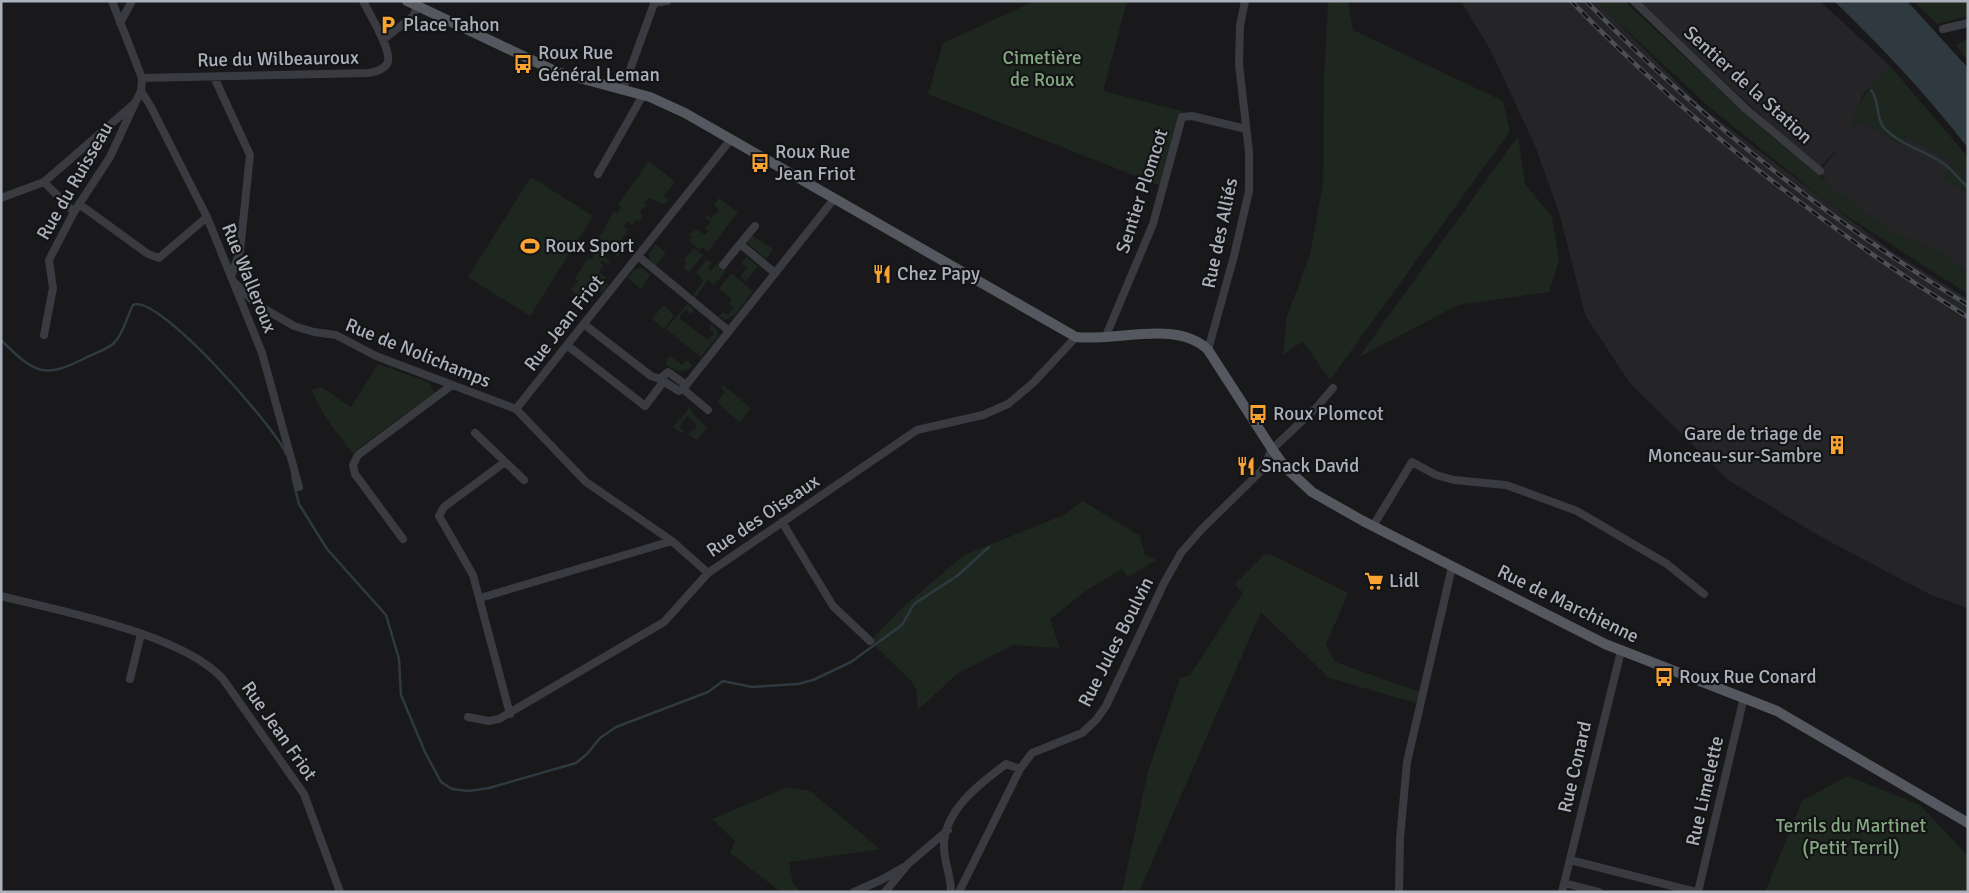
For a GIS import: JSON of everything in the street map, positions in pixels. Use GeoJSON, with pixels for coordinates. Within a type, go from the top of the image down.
{"type":"FeatureCollection","features":[{"type":"Feature","properties":{"kind":"main road"},"geometry":{"type":"LineString","coordinates":[[407,1],[557,72],[643,95],[685,113],[1076,337],[1105,338],[1179,334],[1200,341],[1208,350]]}},
{"type":"Feature","properties":{"kind":"main road","name":"Rue de Marchienne"},"geometry":{"type":"LineString","coordinates":[[1208,350],[1284,466],[1312,492],[1452,567],[1621,651],[1777,711],[1968,823]]}},
{"type":"Feature","properties":{"kind":"street"},"geometry":{"type":"LineString","coordinates":[[112,1],[142,78]]}},
{"type":"Feature","properties":{"kind":"street"},"geometry":{"type":"LineString","coordinates":[[120,23],[132,1]]}},
{"type":"Feature","properties":{"kind":"street","name":"Rue du Wilbeauroux"},"geometry":{"type":"LineString","coordinates":[[142,78],[369,73],[380,70],[386,64],[389,56],[363,1]]}},
{"type":"Feature","properties":{"kind":"street"},"geometry":{"type":"LineString","coordinates":[[623,89],[654,2],[667,1]]}},
{"type":"Feature","properties":{"kind":"street","name":"Rue des Alliés"},"geometry":{"type":"LineString","coordinates":[[1208,350],[1246,206],[1250,172],[1238,64],[1240,26],[1245,1]]}},
{"type":"Feature","properties":{"kind":"street","name":"Sentier de la Station"},"geometry":{"type":"LineString","coordinates":[[1634,1],[1746,109],[1820,171]]}},
{"type":"Feature","properties":{"kind":"street"},"geometry":{"type":"LineString","coordinates":[[383,40],[413,16],[418,6]]}},
{"type":"Feature","properties":{"kind":"street"},"geometry":{"type":"LineString","coordinates":[[1943,29],[1968,22]]}},
{"type":"Feature","properties":{"kind":"street"},"geometry":{"type":"LineString","coordinates":[[214,77],[250,154],[240,251],[232,279]]}},
{"type":"Feature","properties":{"kind":"street","name":"Rue du Ruisseau"},"geometry":{"type":"LineString","coordinates":[[44,335],[53,288],[49,260],[74,212],[110,157],[141,91],[142,78]]}},
{"type":"Feature","properties":{"kind":"street","name":"Rue Walleroux"},"geometry":{"type":"LineString","coordinates":[[141,91],[207,217],[262,354],[299,487]]}},
{"type":"Feature","properties":{"kind":"street"},"geometry":{"type":"LineString","coordinates":[[598,174],[643,95]]}},
{"type":"Feature","properties":{"kind":"street"},"geometry":{"type":"LineString","coordinates":[[1,198],[44,182],[136,103]]}},
{"type":"Feature","properties":{"kind":"street","name":"Sentier Plomcot"},"geometry":{"type":"LineString","coordinates":[[1105,338],[1153,224],[1182,117],[1192,116],[1246,129]]}},
{"type":"Feature","properties":{"kind":"street","name":"Rue Jean Friot"},"geometry":{"type":"LineString","coordinates":[[516,409],[585,325],[731,139]]}},
{"type":"Feature","properties":{"kind":"street"},"geometry":{"type":"LineString","coordinates":[[44,182],[74,212]]}},
{"type":"Feature","properties":{"kind":"street"},"geometry":{"type":"LineString","coordinates":[[683,389],[834,199]]}},
{"type":"Feature","properties":{"kind":"street"},"geometry":{"type":"LineString","coordinates":[[79,204],[148,254],[159,258],[207,217]]}},
{"type":"Feature","properties":{"kind":"street"},"geometry":{"type":"LineString","coordinates":[[723,265],[755,226]]}},
{"type":"Feature","properties":{"kind":"street"},"geometry":{"type":"LineString","coordinates":[[740,244],[775,273]]}},
{"type":"Feature","properties":{"kind":"street"},"geometry":{"type":"LineString","coordinates":[[638,256],[729,331]]}},
{"type":"Feature","properties":{"kind":"street","name":"Rue de Nolichamps"},"geometry":{"type":"LineString","coordinates":[[232,279],[256,304],[294,326],[314,332],[336,335],[376,356],[516,409]]}},
{"type":"Feature","properties":{"kind":"street"},"geometry":{"type":"LineString","coordinates":[[585,325],[651,376],[662,380]]}},
{"type":"Feature","properties":{"kind":"street","name":"Rue des Oiseaux"},"geometry":{"type":"LineString","coordinates":[[468,717],[488,721],[510,714],[664,622],[708,573],[917,430],[983,415],[1008,404],[1033,383],[1076,337]]}},
{"type":"Feature","properties":{"kind":"street"},"geometry":{"type":"LineString","coordinates":[[568,346],[645,406],[668,372],[683,389],[708,410]]}},
{"type":"Feature","properties":{"kind":"street"},"geometry":{"type":"LineString","coordinates":[[403,539],[355,474],[353,465],[358,455],[452,385]]}},
{"type":"Feature","properties":{"kind":"street","name":"Rue Jules Boulvin"},"geometry":{"type":"LineString","coordinates":[[959,892],[1020,768],[1032,753],[1082,732],[1096,720],[1106,706],[1164,583],[1182,553],[1201,530],[1263,468],[1272,449],[1316,408],[1333,388]]}},
{"type":"Feature","properties":{"kind":"street"},"geometry":{"type":"LineString","coordinates":[[516,409],[586,482],[672,541],[708,573]]}},
{"type":"Feature","properties":{"kind":"street"},"geometry":{"type":"LineString","coordinates":[[475,433],[524,480]]}},
{"type":"Feature","properties":{"kind":"street"},"geometry":{"type":"LineString","coordinates":[[505,462],[444,507],[439,516],[468,563],[480,598],[510,714]]}},
{"type":"Feature","properties":{"kind":"street"},"geometry":{"type":"LineString","coordinates":[[1373,526],[1412,462],[1445,478],[1506,485],[1577,511],[1667,564],[1704,594]]}},
{"type":"Feature","properties":{"kind":"street"},"geometry":{"type":"LineString","coordinates":[[782,522],[833,606],[870,642]]}},
{"type":"Feature","properties":{"kind":"street"},"geometry":{"type":"LineString","coordinates":[[480,598],[672,541]]}},
{"type":"Feature","properties":{"kind":"street"},"geometry":{"type":"LineString","coordinates":[[1399,892],[1400,839],[1406,762],[1452,567]]}},
{"type":"Feature","properties":{"kind":"street","name":"Rue Jean Friot"},"geometry":{"type":"LineString","coordinates":[[1,596],[118,626],[197,657],[212,666],[304,794],[340,892]]}},
{"type":"Feature","properties":{"kind":"street"},"geometry":{"type":"LineString","coordinates":[[130,679],[141,634]]}},
{"type":"Feature","properties":{"kind":"street","name":"Rue Conard"},"geometry":{"type":"LineString","coordinates":[[1562,892],[1621,651]]}},
{"type":"Feature","properties":{"kind":"street","name":"Rue Limelette"},"geometry":{"type":"LineString","coordinates":[[1697,892],[1744,698]]}},
{"type":"Feature","properties":{"kind":"street"},"geometry":{"type":"LineString","coordinates":[[951,892],[944,848],[948,830],[960,804],[983,781],[1006,764],[1020,768]]}},
{"type":"Feature","properties":{"kind":"street"},"geometry":{"type":"LineString","coordinates":[[854,892],[882,880],[908,864],[948,830]]}},
{"type":"Feature","properties":{"kind":"street"},"geometry":{"type":"LineString","coordinates":[[1570,860],[1697,892]]}},
{"type":"Feature","properties":{"kind":"street"},"geometry":{"type":"LineString","coordinates":[[885,892],[908,864]]}},
{"type":"Feature","properties":{"kind":"street"},"geometry":{"type":"LineString","coordinates":[[1564,883],[1599,892]]}},
{"type":"Feature","properties":{"kind":"shaded area"},"geometry":{"type":"Polygon","coordinates":[[[1461,1],[1596,1],[1704,109],[1894,253],[1968,299],[1968,608],[1931,595],[1821,537],[1728,480],[1629,382],[1585,315],[1560,216],[1536,148],[1491,51],[1461,1]]]}},
{"type":"Feature","properties":{"kind":"shaded area"},"geometry":{"type":"Polygon","coordinates":[[[1638,1],[1820,1],[1890,66],[1862,96],[1851,131],[1860,120],[1901,145],[1907,136],[1952,163],[1944,178],[1968,192],[1968,273],[1938,251],[1892,232],[1827,184],[1820,171],[1839,148],[1818,169],[1638,1]]]}},
{"type":"Feature","properties":{"kind":"shaded area"},"geometry":{"type":"Polygon","coordinates":[[[1834,1],[1907,1],[1968,68],[1968,148],[1904,72],[1834,1]]]}},
{"type":"Feature","properties":{"kind":"green space","name":"Cimetière de Roux"},"geometry":{"type":"Polygon","coordinates":[[[1035,1],[1127,1],[1103,91],[1182,111],[1161,186],[928,94],[943,43],[1035,1]]]}},
{"type":"Feature","properties":{"kind":"green space"},"geometry":{"type":"Polygon","coordinates":[[[1333,1],[1348,1],[1353,30],[1503,101],[1510,131],[1330,380],[1303,341],[1283,355],[1287,316],[1310,255],[1323,184],[1324,77],[1328,4],[1333,1]]]}},
{"type":"Feature","properties":{"kind":"green space"},"geometry":{"type":"Polygon","coordinates":[[[1595,1],[1624,1],[1767,133],[1828,184],[1892,232],[1938,251],[1968,273],[1968,294],[1833,207],[1708,106],[1595,1]]]}},
{"type":"Feature","properties":{"kind":"green space"},"geometry":{"type":"Polygon","coordinates":[[[1913,1],[1968,1],[1968,16],[1937,24],[1913,1]]]}},
{"type":"Feature","properties":{"kind":"green space"},"geometry":{"type":"Polygon","coordinates":[[[1968,39],[1968,61],[1956,45],[1968,39]]]}},
{"type":"Feature","properties":{"kind":"green space"},"geometry":{"type":"Polygon","coordinates":[[[1890,66],[1968,157],[1968,192],[1943,178],[1952,163],[1907,136],[1901,145],[1860,120],[1851,132],[1856,112],[1864,96],[1890,66]]]}},
{"type":"Feature","properties":{"kind":"green space"},"geometry":{"type":"Polygon","coordinates":[[[1518,136],[1525,184],[1552,217],[1559,260],[1549,292],[1458,305],[1359,357],[1518,136]]]}},
{"type":"Feature","properties":{"kind":"green space"},"geometry":{"type":"Polygon","coordinates":[[[649,161],[675,182],[664,196],[669,200],[663,204],[649,198],[644,204],[647,206],[640,210],[642,216],[640,221],[637,219],[632,225],[627,221],[624,226],[629,230],[622,239],[627,244],[618,257],[611,250],[606,252],[604,255],[610,263],[608,264],[602,260],[600,263],[603,266],[599,272],[606,277],[603,281],[608,285],[602,293],[588,288],[581,298],[570,290],[578,281],[575,278],[588,258],[591,260],[594,255],[591,252],[594,246],[596,248],[598,245],[596,243],[614,211],[617,213],[621,207],[618,204],[649,161]]]}},
{"type":"Feature","properties":{"kind":"green space","name":"Roux Sport"},"geometry":{"type":"Polygon","coordinates":[[[531,177],[593,216],[530,316],[468,277],[531,177]]]}},
{"type":"Feature","properties":{"kind":"green space"},"geometry":{"type":"Polygon","coordinates":[[[719,198],[738,212],[708,251],[702,247],[699,250],[689,241],[692,237],[689,235],[697,229],[705,235],[708,231],[705,228],[711,222],[705,218],[707,215],[711,218],[719,210],[714,205],[719,198]]]}},
{"type":"Feature","properties":{"kind":"green space"},"geometry":{"type":"Polygon","coordinates":[[[752,235],[773,249],[766,259],[746,242],[752,235]]]}},
{"type":"Feature","properties":{"kind":"green space"},"geometry":{"type":"Polygon","coordinates":[[[656,244],[666,253],[656,266],[650,260],[649,254],[656,244]]]}},
{"type":"Feature","properties":{"kind":"green space"},"geometry":{"type":"Polygon","coordinates":[[[694,248],[703,255],[689,272],[683,267],[686,262],[684,260],[694,248]]]}},
{"type":"Feature","properties":{"kind":"green space"},"geometry":{"type":"Polygon","coordinates":[[[746,257],[758,266],[746,281],[740,277],[747,268],[741,264],[746,257]]]}},
{"type":"Feature","properties":{"kind":"green space"},"geometry":{"type":"Polygon","coordinates":[[[707,259],[712,263],[708,268],[711,271],[717,264],[726,271],[714,285],[708,280],[696,297],[693,295],[703,281],[696,272],[707,259]]]}},
{"type":"Feature","properties":{"kind":"green space"},"geometry":{"type":"Polygon","coordinates":[[[642,268],[650,275],[641,289],[627,278],[634,270],[642,268]]]}},
{"type":"Feature","properties":{"kind":"green space"},"geometry":{"type":"Polygon","coordinates":[[[731,273],[753,291],[735,315],[726,320],[719,316],[723,312],[728,315],[734,308],[729,304],[732,299],[719,289],[731,273]]]}},
{"type":"Feature","properties":{"kind":"green space"},"geometry":{"type":"Polygon","coordinates":[[[687,304],[694,310],[691,314],[685,310],[679,318],[708,340],[714,333],[709,328],[712,324],[717,330],[718,336],[701,357],[666,329],[687,304]]]}},
{"type":"Feature","properties":{"kind":"green space"},"geometry":{"type":"Polygon","coordinates":[[[664,305],[674,316],[664,329],[652,319],[664,305]]]}},
{"type":"Feature","properties":{"kind":"green space"},"geometry":{"type":"Polygon","coordinates":[[[670,356],[682,365],[686,360],[693,366],[682,371],[672,368],[665,364],[670,356]]]}},
{"type":"Feature","properties":{"kind":"green space"},"geometry":{"type":"Polygon","coordinates":[[[378,364],[430,383],[434,393],[352,453],[326,418],[311,390],[321,387],[351,407],[378,364]]]}},
{"type":"Feature","properties":{"kind":"green space"},"geometry":{"type":"Polygon","coordinates":[[[723,385],[751,408],[740,422],[717,403],[725,392],[720,388],[723,385]]]}},
{"type":"Feature","properties":{"kind":"green space"},"geometry":{"type":"Polygon","coordinates":[[[690,407],[693,414],[707,427],[697,440],[688,434],[696,428],[696,424],[687,416],[679,427],[684,431],[682,433],[673,427],[690,407]]]}},
{"type":"Feature","properties":{"kind":"green space"},"geometry":{"type":"Polygon","coordinates":[[[1083,501],[1140,536],[1145,555],[1156,560],[1128,577],[1122,569],[1090,588],[1050,619],[1060,648],[1013,645],[957,674],[918,710],[916,689],[912,682],[870,641],[902,608],[964,555],[1064,515],[1083,501]]]}},
{"type":"Feature","properties":{"kind":"green space"},"geometry":{"type":"Polygon","coordinates":[[[1270,554],[1348,593],[1326,644],[1335,662],[1420,692],[1416,703],[1329,678],[1261,612],[1139,892],[1122,892],[1148,772],[1180,678],[1190,675],[1243,593],[1235,584],[1264,555],[1270,554]]]}},
{"type":"Feature","properties":{"kind":"green space","name":"Terrils du Martinet (Petit Terril)"},"geometry":{"type":"Polygon","coordinates":[[[1848,776],[1920,805],[1968,856],[1968,892],[1765,892],[1802,801],[1848,776]]]}},
{"type":"Feature","properties":{"kind":"green space"},"geometry":{"type":"Polygon","coordinates":[[[788,787],[810,791],[880,849],[789,862],[793,883],[801,892],[781,892],[730,853],[735,841],[712,819],[788,787]]]}},
{"type":"Feature","properties":{"kind":"waterway"},"geometry":{"type":"LineString","coordinates":[[1871,90],[1876,100],[1880,121],[1885,129],[1906,144],[1943,163],[1968,187]]}},
{"type":"Feature","properties":{"kind":"waterway"},"geometry":{"type":"LineString","coordinates":[[1,340],[31,366],[40,369],[60,369],[102,351],[111,345],[120,334],[133,305],[146,307],[166,319],[215,365],[262,418],[286,454]]}},
{"type":"Feature","properties":{"kind":"waterway"},"geometry":{"type":"LineString","coordinates":[[292,476],[299,504],[327,549],[386,615],[399,659],[401,695],[425,752],[441,782],[452,789],[469,791],[489,788],[576,763],[587,754],[600,738],[616,727],[708,692],[723,681],[752,687],[798,684],[813,680],[851,662],[902,625],[914,604],[957,576],[989,547]]}},
{"type":"Feature","properties":{"kind":"railway"},"geometry":{"type":"LineString","coordinates":[[1571,1],[1663,90],[1760,171],[1862,247],[1968,317]]}},
{"type":"Feature","properties":{"kind":"railway"},"geometry":{"type":"LineString","coordinates":[[1586,1],[1674,86],[1767,165],[1865,238],[1968,305]]}},
{"type":"Feature","properties":{"kind":"place","name":"Place Tahon"},"geometry":{"type":"Point","coordinates":[388,25]}},
{"type":"Feature","properties":{"kind":"place","name":"Roux Rue Général Leman"},"geometry":{"type":"Point","coordinates":[523,64]}},
{"type":"Feature","properties":{"kind":"place","name":"Roux Rue Jean Friot"},"geometry":{"type":"Point","coordinates":[760,163]}},
{"type":"Feature","properties":{"kind":"place","name":"Roux Sport"},"geometry":{"type":"Point","coordinates":[530,246]}},
{"type":"Feature","properties":{"kind":"place","name":"Chez Papy"},"geometry":{"type":"Point","coordinates":[882,274]}},
{"type":"Feature","properties":{"kind":"place","name":"Roux Plomcot"},"geometry":{"type":"Point","coordinates":[1258,414]}},
{"type":"Feature","properties":{"kind":"place","name":"Gare de triage de Monceau-sur-Sambre"},"geometry":{"type":"Point","coordinates":[1837,445]}},
{"type":"Feature","properties":{"kind":"place","name":"Snack David"},"geometry":{"type":"Point","coordinates":[1246,466]}},
{"type":"Feature","properties":{"kind":"place","name":"Lidl"},"geometry":{"type":"Point","coordinates":[1374,581]}},
{"type":"Feature","properties":{"kind":"place","name":"Roux Rue Conard"},"geometry":{"type":"Point","coordinates":[1664,677]}}]}
